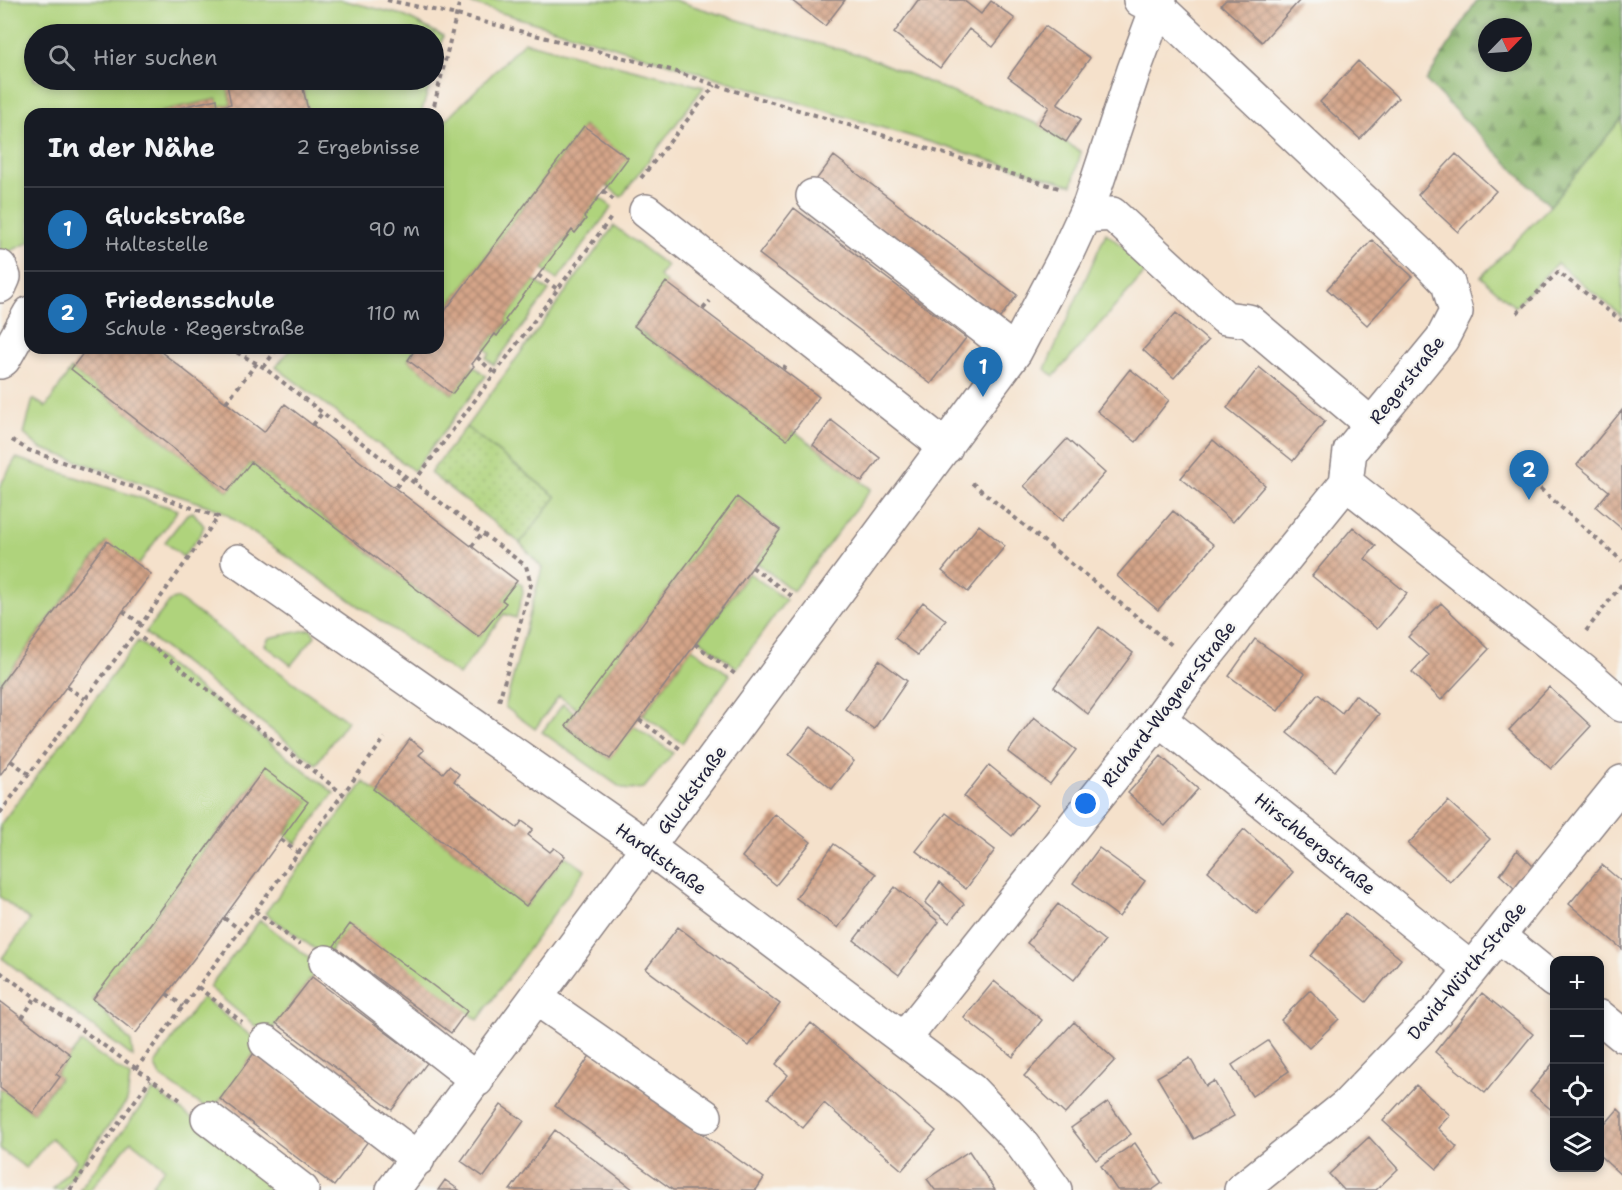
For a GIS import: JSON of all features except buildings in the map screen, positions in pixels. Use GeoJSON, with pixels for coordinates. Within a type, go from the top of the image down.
{"type":"FeatureCollection","features":[{"type":"Feature","properties":{"kind":"street","name":"Gluckstraße"},"geometry":{"type":"LineString","coordinates":[[393,1190],[477,1080],[1015,352],[1134,70],[1153,2]]}},
{"type":"Feature","properties":{"kind":"street","name":"Regerstraße"},"geometry":{"type":"LineString","coordinates":[[1153,2],[1448,283],[1456,312],[1442,339],[1350,451],[1346,483]]}},
{"type":"Feature","properties":{"kind":"street"},"geometry":{"type":"LineString","coordinates":[[813,196],[1015,352]]}},
{"type":"Feature","properties":{"kind":"street"},"geometry":{"type":"LineString","coordinates":[[629,203],[946,447]]}},
{"type":"Feature","properties":{"kind":"street"},"geometry":{"type":"LineString","coordinates":[[1077,205],[1112,214],[1161,262],[1225,318],[1249,321],[1372,425]]}},
{"type":"Feature","properties":{"kind":"street"},"geometry":{"type":"LineString","coordinates":[[0,267],[4,277],[0,286]]}},
{"type":"Feature","properties":{"kind":"street"},"geometry":{"type":"LineString","coordinates":[[0,362],[4,359],[24,324]]}},
{"type":"Feature","properties":{"kind":"street"},"geometry":{"type":"LineString","coordinates":[[1346,483],[1582,670],[1622,705]]}},
{"type":"Feature","properties":{"kind":"street","name":"Richard-Wagner-Straße"},"geometry":{"type":"LineString","coordinates":[[904,1039],[1159,719],[1198,666],[1346,483]]}},
{"type":"Feature","properties":{"kind":"street","name":"Hardtstraße"},"geometry":{"type":"LineString","coordinates":[[238,561],[649,848],[971,1089],[1018,1139],[1055,1190]]}},
{"type":"Feature","properties":{"kind":"street","name":"Hirschbergstraße"},"geometry":{"type":"LineString","coordinates":[[1159,719],[1471,969]]}},
{"type":"Feature","properties":{"kind":"street","name":"David-Würth-Straße"},"geometry":{"type":"LineString","coordinates":[[1241,1190],[1347,1105],[1440,1008],[1622,782]]}},
{"type":"Feature","properties":{"kind":"street"},"geometry":{"type":"LineString","coordinates":[[1498,936],[1550,978]]}},
{"type":"Feature","properties":{"kind":"street"},"geometry":{"type":"LineString","coordinates":[[316,956],[477,1080]]}},
{"type":"Feature","properties":{"kind":"street"},"geometry":{"type":"LineString","coordinates":[[537,998],[705,1116]]}},
{"type":"Feature","properties":{"kind":"street"},"geometry":{"type":"LineString","coordinates":[[1604,1021],[1622,1035]]}},
{"type":"Feature","properties":{"kind":"street"},"geometry":{"type":"LineString","coordinates":[[257,1034],[418,1159]]}},
{"type":"Feature","properties":{"kind":"street"},"geometry":{"type":"LineString","coordinates":[[196,1110],[302,1190]]}},
{"type":"Feature","properties":{"kind":"path"},"geometry":{"type":"LineString","coordinates":[[387,0],[457,15],[671,69],[715,85],[986,165],[1077,205]]}},
{"type":"Feature","properties":{"kind":"path"},"geometry":{"type":"LineString","coordinates":[[444,66],[460,0]]}},
{"type":"Feature","properties":{"kind":"path"},"geometry":{"type":"LineString","coordinates":[[414,482],[557,289],[629,203],[715,85]]}},
{"type":"Feature","properties":{"kind":"path"},"geometry":{"type":"LineString","coordinates":[[434,108],[438,90]]}},
{"type":"Feature","properties":{"kind":"path"},"geometry":{"type":"LineString","coordinates":[[603,191],[629,203]]}},
{"type":"Feature","properties":{"kind":"path"},"geometry":{"type":"LineString","coordinates":[[1517,313],[1558,272],[1622,321]]}},
{"type":"Feature","properties":{"kind":"path"},"geometry":{"type":"LineString","coordinates":[[538,275],[557,289]]}},
{"type":"Feature","properties":{"kind":"path"},"geometry":{"type":"LineString","coordinates":[[240,354],[263,367],[526,566],[531,585],[500,701],[496,708]]}},
{"type":"Feature","properties":{"kind":"path"},"geometry":{"type":"LineString","coordinates":[[263,367],[273,354]]}},
{"type":"Feature","properties":{"kind":"path"},"geometry":{"type":"LineString","coordinates":[[477,357],[494,373]]}},
{"type":"Feature","properties":{"kind":"path"},"geometry":{"type":"LineString","coordinates":[[226,402],[257,363]]}},
{"type":"Feature","properties":{"kind":"path"},"geometry":{"type":"LineString","coordinates":[[313,425],[322,413]]}},
{"type":"Feature","properties":{"kind":"path"},"geometry":{"type":"LineString","coordinates":[[0,813],[135,633],[218,517],[28,450],[12,440]]}},
{"type":"Feature","properties":{"kind":"path"},"geometry":{"type":"LineString","coordinates":[[1520,471],[1622,561]]}},
{"type":"Feature","properties":{"kind":"path"},"geometry":{"type":"LineString","coordinates":[[396,488],[405,476]]}},
{"type":"Feature","properties":{"kind":"path"},"geometry":{"type":"LineString","coordinates":[[972,483],[1173,646]]}},
{"type":"Feature","properties":{"kind":"path"},"geometry":{"type":"LineString","coordinates":[[472,546],[482,533]]}},
{"type":"Feature","properties":{"kind":"path"},"geometry":{"type":"LineString","coordinates":[[752,567],[796,599]]}},
{"type":"Feature","properties":{"kind":"path"},"geometry":{"type":"LineString","coordinates":[[1584,634],[1622,584]]}},
{"type":"Feature","properties":{"kind":"path"},"geometry":{"type":"LineString","coordinates":[[123,611],[141,624]]}},
{"type":"Feature","properties":{"kind":"path"},"geometry":{"type":"LineString","coordinates":[[135,633],[343,794]]}},
{"type":"Feature","properties":{"kind":"path"},"geometry":{"type":"LineString","coordinates":[[695,644],[738,676]]}},
{"type":"Feature","properties":{"kind":"path"},"geometry":{"type":"LineString","coordinates":[[67,687],[85,699]]}},
{"type":"Feature","properties":{"kind":"path"},"geometry":{"type":"LineString","coordinates":[[639,720],[682,750]]}},
{"type":"Feature","properties":{"kind":"path"},"geometry":{"type":"LineString","coordinates":[[136,1070],[386,738]]}},
{"type":"Feature","properties":{"kind":"path"},"geometry":{"type":"LineString","coordinates":[[11,761],[29,774]]}},
{"type":"Feature","properties":{"kind":"path"},"geometry":{"type":"LineString","coordinates":[[281,840],[298,854]]}},
{"type":"Feature","properties":{"kind":"path"},"geometry":{"type":"LineString","coordinates":[[255,911],[316,956]]}},
{"type":"Feature","properties":{"kind":"path"},"geometry":{"type":"LineString","coordinates":[[224,918],[241,930]]}},
{"type":"Feature","properties":{"kind":"path"},"geometry":{"type":"LineString","coordinates":[[0,972],[150,1080],[196,1110]]}},
{"type":"Feature","properties":{"kind":"path"},"geometry":{"type":"LineString","coordinates":[[198,987],[257,1034]]}},
{"type":"Feature","properties":{"kind":"path"},"geometry":{"type":"LineString","coordinates":[[167,994],[183,1006]]}},
{"type":"Feature","properties":{"kind":"path"},"geometry":{"type":"LineString","coordinates":[[22,1018],[35,998]]}},
{"type":"Feature","properties":{"kind":"path"},"geometry":{"type":"LineString","coordinates":[[70,1190],[150,1080]]}},
{"type":"Feature","properties":{"kind":"green space"},"geometry":{"type":"Polygon","coordinates":[[[0,0],[342,0],[402,15],[420,24],[24,24],[24,90],[228,90],[231,104],[218,107],[217,99],[175,108],[24,108],[24,245],[0,256],[0,0]]]}},
{"type":"Feature","properties":{"kind":"green space"},"geometry":{"type":"Polygon","coordinates":[[[469,0],[674,0],[796,38],[865,56],[959,95],[1038,124],[1081,152],[1072,185],[469,3],[469,0]]]}},
{"type":"Feature","properties":{"kind":"green space"},"geometry":{"type":"Polygon","coordinates":[[[1477,0],[1622,0],[1622,118],[1550,206],[1426,81],[1477,0]]]}},
{"type":"Feature","properties":{"kind":"green space"},"geometry":{"type":"Polygon","coordinates":[[[524,42],[704,87],[621,197],[607,186],[627,158],[584,126],[444,312],[444,122],[524,42]]]}},
{"type":"Feature","properties":{"kind":"green space"},"geometry":{"type":"Polygon","coordinates":[[[303,90],[428,90],[423,108],[308,108],[303,90]]]}},
{"type":"Feature","properties":{"kind":"green space"},"geometry":{"type":"Polygon","coordinates":[[[1622,118],[1622,316],[1557,263],[1515,307],[1481,277],[1550,206],[1622,118]]]}},
{"type":"Feature","properties":{"kind":"green space"},"geometry":{"type":"Polygon","coordinates":[[[599,197],[612,207],[557,280],[543,269],[572,230],[576,232],[599,197]]]}},
{"type":"Feature","properties":{"kind":"green space"},"geometry":{"type":"Polygon","coordinates":[[[614,226],[667,266],[659,276],[666,282],[634,327],[787,439],[794,431],[871,489],[793,591],[756,562],[780,530],[737,497],[578,710],[559,696],[535,729],[505,707],[542,568],[520,543],[556,497],[466,427],[614,226]]]}},
{"type":"Feature","properties":{"kind":"green space"},"geometry":{"type":"Polygon","coordinates":[[[1106,233],[1149,268],[1054,376],[1045,369],[1106,233]]]}},
{"type":"Feature","properties":{"kind":"green space"},"geometry":{"type":"Polygon","coordinates":[[[534,280],[549,291],[494,365],[486,358],[490,353],[484,348],[507,323],[505,320],[534,280]]]}},
{"type":"Feature","properties":{"kind":"green space"},"geometry":{"type":"Polygon","coordinates":[[[286,354],[412,354],[408,360],[452,394],[474,366],[486,376],[414,471],[276,367],[286,354]]]}},
{"type":"Feature","properties":{"kind":"green space"},"geometry":{"type":"Polygon","coordinates":[[[71,369],[228,491],[251,462],[479,637],[505,603],[502,600],[517,581],[522,585],[523,593],[516,618],[504,614],[459,675],[220,510],[40,448],[24,434],[33,399],[46,407],[71,369]]]}},
{"type":"Feature","properties":{"kind":"green space"},"geometry":{"type":"Polygon","coordinates":[[[466,427],[556,497],[520,543],[430,473],[466,427]]]}},
{"type":"Feature","properties":{"kind":"green space"},"geometry":{"type":"Polygon","coordinates":[[[16,458],[178,510],[138,565],[106,542],[0,685],[0,486],[16,458]]]}},
{"type":"Feature","properties":{"kind":"green space"},"geometry":{"type":"Polygon","coordinates":[[[193,512],[204,526],[201,534],[183,557],[165,542],[187,514],[193,512]]]}},
{"type":"Feature","properties":{"kind":"green space"},"geometry":{"type":"Polygon","coordinates":[[[749,573],[786,600],[737,668],[699,639],[749,573]]]}},
{"type":"Feature","properties":{"kind":"green space"},"geometry":{"type":"Polygon","coordinates":[[[177,598],[347,721],[316,764],[145,633],[170,601],[177,598]]]}},
{"type":"Feature","properties":{"kind":"green space"},"geometry":{"type":"Polygon","coordinates":[[[311,629],[315,636],[291,665],[265,645],[269,638],[311,629]]]}},
{"type":"Feature","properties":{"kind":"green space"},"geometry":{"type":"Polygon","coordinates":[[[138,641],[334,793],[296,844],[285,834],[308,802],[263,770],[93,999],[131,1042],[133,1057],[2,958],[30,920],[0,897],[0,825],[138,641]]]}},
{"type":"Feature","properties":{"kind":"green space"},"geometry":{"type":"Polygon","coordinates":[[[692,648],[730,675],[682,743],[643,715],[692,648]]]}},
{"type":"Feature","properties":{"kind":"green space"},"geometry":{"type":"Polygon","coordinates":[[[563,704],[575,713],[566,726],[609,759],[634,726],[673,753],[644,788],[628,790],[620,787],[542,732],[563,704]]]}},
{"type":"Feature","properties":{"kind":"green space"},"geometry":{"type":"Polygon","coordinates":[[[364,782],[526,906],[565,856],[585,870],[478,1020],[350,925],[326,957],[265,913],[364,782]]]}},
{"type":"Feature","properties":{"kind":"green space"},"geometry":{"type":"Polygon","coordinates":[[[260,920],[320,966],[267,1036],[209,987],[260,920]]]}},
{"type":"Feature","properties":{"kind":"green space"},"geometry":{"type":"Polygon","coordinates":[[[202,997],[261,1044],[211,1112],[160,1076],[155,1066],[202,997]]]}},
{"type":"Feature","properties":{"kind":"green space"},"geometry":{"type":"Polygon","coordinates":[[[81,1042],[130,1077],[127,1101],[62,1190],[53,1189],[77,1160],[51,1138],[26,1168],[0,1149],[0,1088],[33,1113],[60,1078],[56,1074],[81,1042]]]}},
{"type":"Feature","properties":{"kind":"green space"},"geometry":{"type":"Polygon","coordinates":[[[153,1090],[202,1125],[278,1190],[201,1190],[199,1188],[197,1190],[160,1190],[152,1184],[165,1168],[131,1141],[90,1190],[79,1190],[153,1090]]]}},
{"type":"Feature","properties":{"kind":"place","name":"Gluckstraße"},"geometry":{"type":"Point","coordinates":[983,397]}},
{"type":"Feature","properties":{"kind":"place","name":"Friedensschule"},"geometry":{"type":"Point","coordinates":[1529,500]}}]}
